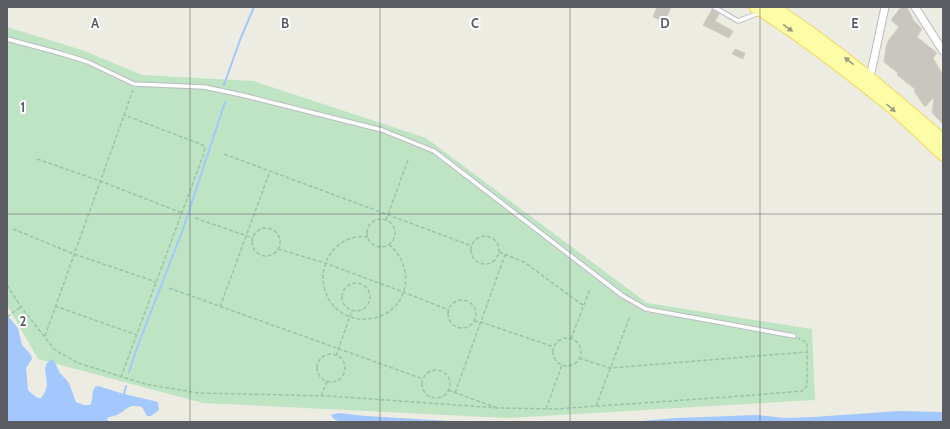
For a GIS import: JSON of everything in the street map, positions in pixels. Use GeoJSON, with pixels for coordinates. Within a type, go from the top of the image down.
{"type":"FeatureCollection","features":[{"type":"Feature","properties":{"kind":"main road"},"geometry":{"type":"LineString","coordinates":[[773,7],[870,77],[943,140]]}},
{"type":"Feature","properties":{"kind":"main road"},"geometry":{"type":"LineString","coordinates":[[759,9],[814,47],[887,104],[943,155]]}},
{"type":"Feature","properties":{"kind":"street"},"geometry":{"type":"LineString","coordinates":[[870,77],[885,7]]}},
{"type":"Feature","properties":{"kind":"street"},"geometry":{"type":"LineString","coordinates":[[915,7],[943,51]]}},
{"type":"Feature","properties":{"kind":"lane"},"geometry":{"type":"LineString","coordinates":[[714,7],[738,22],[759,9]]}},
{"type":"Feature","properties":{"kind":"lane"},"geometry":{"type":"LineString","coordinates":[[7,39],[88,62],[134,84],[204,87],[382,130],[434,151],[623,296],[646,309],[794,336]]}},
{"type":"Feature","properties":{"kind":"path"},"geometry":{"type":"LineString","coordinates":[[44,336],[56,306],[134,84]]}},
{"type":"Feature","properties":{"kind":"path"},"geometry":{"type":"LineString","coordinates":[[121,377],[205,148],[203,145],[124,115]]}},
{"type":"Feature","properties":{"kind":"path"},"geometry":{"type":"LineString","coordinates":[[224,154],[472,246]]}},
{"type":"Feature","properties":{"kind":"path"},"geometry":{"type":"LineString","coordinates":[[37,159],[100,181],[182,213]]}},
{"type":"Feature","properties":{"kind":"path"},"geometry":{"type":"LineString","coordinates":[[386,220],[408,160]]}},
{"type":"Feature","properties":{"kind":"path"},"geometry":{"type":"LineString","coordinates":[[220,307],[270,171]]}},
{"type":"Feature","properties":{"kind":"path"},"geometry":{"type":"LineString","coordinates":[[195,218],[253,238]]}},
{"type":"Feature","properties":{"kind":"path"},"geometry":{"type":"LineString","coordinates":[[377,219],[386,220],[393,226],[395,235],[388,244],[377,246],[370,241],[368,237],[368,228],[373,221],[377,219]]}},
{"type":"Feature","properties":{"kind":"path"},"geometry":{"type":"LineString","coordinates":[[267,228],[271,229],[278,235],[280,240],[278,249],[271,255],[262,255],[255,250],[252,242],[255,234],[258,231],[267,228]]}},
{"type":"Feature","properties":{"kind":"path"},"geometry":{"type":"LineString","coordinates":[[13,229],[74,254],[156,282]]}},
{"type":"Feature","properties":{"kind":"path"},"geometry":{"type":"LineString","coordinates":[[368,237],[356,237],[343,242],[332,251],[325,263],[322,277],[324,291],[331,304],[342,313],[355,319],[368,320],[381,316],[392,309],[401,298],[406,286],[406,272],[402,260],[394,249],[388,244]]}},
{"type":"Feature","properties":{"kind":"path"},"geometry":{"type":"LineString","coordinates":[[482,237],[490,238],[497,243],[499,252],[497,257],[490,263],[481,263],[474,258],[472,254],[472,246],[482,237]]}},
{"type":"Feature","properties":{"kind":"path"},"geometry":{"type":"LineString","coordinates":[[278,249],[325,263],[449,310]]}},
{"type":"Feature","properties":{"kind":"path"},"geometry":{"type":"LineString","coordinates":[[499,252],[524,262],[584,306]]}},
{"type":"Feature","properties":{"kind":"path"},"geometry":{"type":"LineString","coordinates":[[455,393],[505,255]]}},
{"type":"Feature","properties":{"kind":"path"},"geometry":{"type":"LineString","coordinates":[[357,283],[361,284],[368,290],[370,299],[366,307],[362,310],[352,310],[345,305],[343,301],[343,292],[349,285],[357,283]]}},
{"type":"Feature","properties":{"kind":"path"},"geometry":{"type":"LineString","coordinates":[[7,285],[21,307],[55,350],[78,363],[121,377],[145,384],[198,393],[321,396],[499,408],[556,409],[802,391],[807,386],[806,342],[794,336]]}},
{"type":"Feature","properties":{"kind":"path"},"geometry":{"type":"LineString","coordinates":[[169,288],[423,379]]}},
{"type":"Feature","properties":{"kind":"path"},"geometry":{"type":"LineString","coordinates":[[572,339],[590,289]]}},
{"type":"Feature","properties":{"kind":"path"},"geometry":{"type":"LineString","coordinates":[[463,301],[467,302],[471,304],[476,312],[474,321],[467,327],[458,328],[454,326],[449,318],[449,310],[454,303],[463,301]]}},
{"type":"Feature","properties":{"kind":"path"},"geometry":{"type":"LineString","coordinates":[[56,306],[137,335]]}},
{"type":"Feature","properties":{"kind":"path"},"geometry":{"type":"LineString","coordinates":[[7,317],[21,307]]}},
{"type":"Feature","properties":{"kind":"path"},"geometry":{"type":"LineString","coordinates":[[336,356],[352,310]]}},
{"type":"Feature","properties":{"kind":"path"},"geometry":{"type":"LineString","coordinates":[[596,406],[630,316]]}},
{"type":"Feature","properties":{"kind":"path"},"geometry":{"type":"LineString","coordinates":[[474,321],[481,322],[554,347]]}},
{"type":"Feature","properties":{"kind":"path"},"geometry":{"type":"LineString","coordinates":[[567,338],[572,339],[580,349],[579,358],[572,364],[562,365],[558,363],[554,356],[554,347],[559,340],[567,338]]}},
{"type":"Feature","properties":{"kind":"path"},"geometry":{"type":"LineString","coordinates":[[579,358],[610,368],[807,352]]}},
{"type":"Feature","properties":{"kind":"path"},"geometry":{"type":"LineString","coordinates":[[327,355],[336,356],[343,361],[345,370],[343,375],[336,381],[327,381],[320,376],[318,372],[318,364],[320,360],[327,355]]}},
{"type":"Feature","properties":{"kind":"path"},"geometry":{"type":"LineString","coordinates":[[546,409],[562,365]]}},
{"type":"Feature","properties":{"kind":"path"},"geometry":{"type":"LineString","coordinates":[[432,371],[441,371],[445,373],[450,381],[448,390],[445,394],[437,398],[432,397],[428,395],[423,388],[423,379],[432,371]]}},
{"type":"Feature","properties":{"kind":"path"},"geometry":{"type":"LineString","coordinates":[[321,396],[327,381]]}},
{"type":"Feature","properties":{"kind":"path"},"geometry":{"type":"LineString","coordinates":[[448,390],[499,408]]}},
{"type":"Feature","properties":{"kind":"green space"},"geometry":{"type":"Polygon","coordinates":[[[7,27],[82,50],[142,75],[253,81],[426,138],[647,303],[812,329],[815,400],[507,418],[203,403],[38,359],[7,305],[7,27]]]}},
{"type":"Feature","properties":{"kind":"water"},"geometry":{"type":"Polygon","coordinates":[[[7,315],[18,328],[22,345],[31,355],[32,359],[26,368],[28,390],[38,398],[41,398],[45,392],[47,385],[45,368],[47,363],[52,359],[60,373],[69,383],[76,402],[84,405],[90,405],[94,389],[98,386],[158,402],[159,410],[151,416],[147,416],[142,407],[132,406],[119,414],[109,417],[107,419],[109,422],[7,422],[7,315]]]}},
{"type":"Feature","properties":{"kind":"water"},"geometry":{"type":"Polygon","coordinates":[[[899,411],[943,412],[943,422],[629,422],[676,418],[756,415],[785,418],[813,417],[899,411]]]}},
{"type":"Feature","properties":{"kind":"water"},"geometry":{"type":"Polygon","coordinates":[[[339,413],[467,422],[345,422],[335,420],[331,415],[339,413]]]}},
{"type":"Feature","properties":{"kind":"building"},"geometry":{"type":"Polygon","coordinates":[[[657,7],[671,7],[665,22],[653,17],[657,7]]]}},
{"type":"Feature","properties":{"kind":"building"},"geometry":{"type":"Polygon","coordinates":[[[901,7],[907,7],[913,20],[922,29],[917,37],[937,53],[933,58],[943,75],[943,124],[932,113],[934,97],[925,107],[914,91],[915,89],[897,75],[898,73],[884,62],[888,41],[899,27],[891,20],[901,7]]]}},
{"type":"Feature","properties":{"kind":"building"},"geometry":{"type":"Polygon","coordinates":[[[712,9],[719,14],[715,21],[733,31],[729,38],[703,25],[712,9]]]}},
{"type":"Feature","properties":{"kind":"building"},"geometry":{"type":"Polygon","coordinates":[[[735,49],[745,53],[743,59],[732,54],[735,49]]]}},
{"type":"Feature","properties":{"kind":"waterway"},"geometry":{"type":"LineString","coordinates":[[224,85],[240,40],[254,7]]}},
{"type":"Feature","properties":{"kind":"waterway"},"geometry":{"type":"LineString","coordinates":[[129,372],[182,232],[225,102]]}},
{"type":"Feature","properties":{"kind":"waterway"},"geometry":{"type":"LineString","coordinates":[[123,396],[126,386]]}}]}
